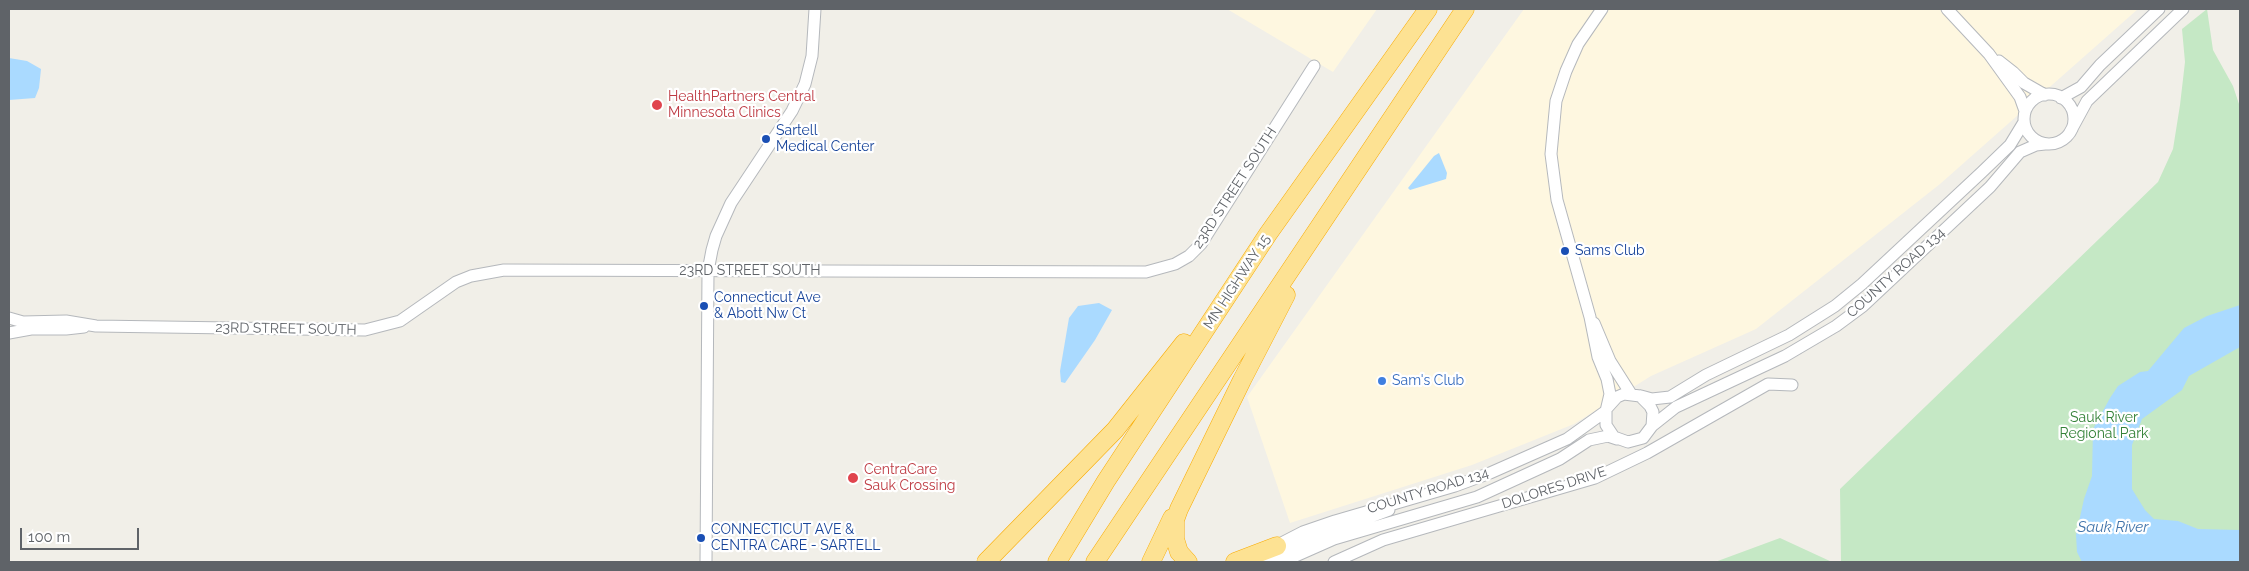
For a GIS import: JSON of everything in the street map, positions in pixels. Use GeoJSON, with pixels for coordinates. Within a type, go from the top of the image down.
{"type":"FeatureCollection","features":[{"type":"Feature","properties":{"kind":"highway","name":"MN HIGHWAY 15"},"geometry":{"type":"LineString","coordinates":[[1057,562],[1106,480],[1268,234],[1428,9]]}},
{"type":"Feature","properties":{"kind":"highway"},"geometry":{"type":"LineString","coordinates":[[1095,562],[1465,9]]}},
{"type":"Feature","properties":{"kind":"highway"},"geometry":{"type":"LineString","coordinates":[[1151,562],[1262,340],[1343,191]]}},
{"type":"Feature","properties":{"kind":"highway"},"geometry":{"type":"LineString","coordinates":[[986,562],[1115,430],[1268,234]]}},
{"type":"Feature","properties":{"kind":"highway"},"geometry":{"type":"LineString","coordinates":[[1188,562],[1176,546],[1174,525],[1179,509],[1196,473]]}},
{"type":"Feature","properties":{"kind":"highway"},"geometry":{"type":"LineString","coordinates":[[1235,562],[1276,546]]}},
{"type":"Feature","properties":{"kind":"street"},"geometry":{"type":"LineString","coordinates":[[706,562],[708,271],[716,236],[731,203],[792,111],[805,84],[812,56],[815,9]]}},
{"type":"Feature","properties":{"kind":"street"},"geometry":{"type":"LineString","coordinates":[[1590,317],[1600,335],[1610,361],[1636,395],[1650,406],[1653,412],[1652,426],[1642,438],[1628,442],[1620,440],[1610,432],[1605,418],[1610,394],[1598,357],[1590,317],[1557,200],[1551,154],[1556,101],[1566,71],[1578,44],[1602,9]]}},
{"type":"Feature","properties":{"kind":"street"},"geometry":{"type":"LineString","coordinates":[[1947,9],[1989,54],[2020,97],[2031,137],[2045,144],[2054,144],[2070,134],[2087,102],[2183,9]]}},
{"type":"Feature","properties":{"kind":"street"},"geometry":{"type":"LineString","coordinates":[[2061,98],[2081,87],[2100,65],[2159,9]]}},
{"type":"Feature","properties":{"kind":"street"},"geometry":{"type":"LineString","coordinates":[[1989,54],[2029,87],[2045,95],[2061,98],[2068,103],[2074,115],[2074,123],[2070,134]]}},
{"type":"Feature","properties":{"kind":"street","name":"23RD STREET SOUTH"},"geometry":{"type":"LineString","coordinates":[[9,333],[31,329],[66,330],[96,326],[366,330],[400,321],[456,282],[487,272],[534,269],[1146,272],[1161,269],[1189,256],[1201,244],[1314,66]]}},
{"type":"Feature","properties":{"kind":"street"},"geometry":{"type":"LineString","coordinates":[[2025,116],[2030,104],[2045,95]]}},
{"type":"Feature","properties":{"kind":"street","name":"COUNTY ROAD 134"},"geometry":{"type":"LineString","coordinates":[[1636,395],[1652,400],[1670,397],[1706,375],[1789,335],[1835,306],[1862,284],[2010,145],[2025,116]]}},
{"type":"Feature","properties":{"kind":"street","name":"COUNTY ROAD 134"},"geometry":{"type":"LineString","coordinates":[[1652,426],[1676,407],[1785,356],[1836,326],[1863,306],[1990,187],[2020,152],[2036,145],[2045,144]]}},
{"type":"Feature","properties":{"kind":"street","name":"23RD STREET SOUTH"},"geometry":{"type":"LineString","coordinates":[[9,318],[23,322],[66,321],[96,326]]}},
{"type":"Feature","properties":{"kind":"street","name":"DOLORES DRIVE"},"geometry":{"type":"LineString","coordinates":[[1334,562],[1383,540],[1595,478],[1647,453],[1768,384],[1792,385]]}},
{"type":"Feature","properties":{"kind":"street"},"geometry":{"type":"LineString","coordinates":[[1607,409],[1617,397],[1636,395]]}},
{"type":"Feature","properties":{"kind":"street","name":"COUNTY ROAD 134"},"geometry":{"type":"LineString","coordinates":[[1245,562],[1335,520],[1430,493],[1490,473],[1567,438],[1607,409]]}},
{"type":"Feature","properties":{"kind":"street","name":"COUNTY ROAD 134"},"geometry":{"type":"LineString","coordinates":[[1282,562],[1334,539],[1477,497],[1544,467],[1589,440],[1608,436],[1620,440]]}},
{"type":"Feature","properties":{"kind":"street"},"geometry":{"type":"LineString","coordinates":[[1265,562],[1295,545],[1371,518],[1430,493]]}},
{"type":"Feature","properties":{"kind":"shaded area"},"geometry":{"type":"Polygon","coordinates":[[[1227,9],[1377,9],[1333,72],[1227,9]]]}},
{"type":"Feature","properties":{"kind":"shaded area"},"geometry":{"type":"Polygon","coordinates":[[[1524,9],[2138,9],[1940,184],[1756,329],[1651,376],[1574,424],[1472,465],[1290,523],[1247,397],[1524,9]]]}},
{"type":"Feature","properties":{"kind":"green space","name":"Sauk River Regional Park"},"geometry":{"type":"Polygon","coordinates":[[[2207,9],[2213,50],[2233,86],[2240,107],[2240,562],[1841,562],[1840,489],[2158,182],[2173,149],[2180,105],[2185,62],[2182,29],[2207,9]]]}},
{"type":"Feature","properties":{"kind":"green space"},"geometry":{"type":"Polygon","coordinates":[[[1780,538],[1832,562],[1715,562],[1780,538]]]}},
{"type":"Feature","properties":{"kind":"water"},"geometry":{"type":"Polygon","coordinates":[[[9,58],[27,61],[41,69],[39,88],[35,98],[9,100],[9,58]]]}},
{"type":"Feature","properties":{"kind":"water"},"geometry":{"type":"Polygon","coordinates":[[[1439,153],[1447,173],[1446,179],[1410,190],[1408,188],[1434,156],[1439,153]]]}},
{"type":"Feature","properties":{"kind":"water"},"geometry":{"type":"Polygon","coordinates":[[[1099,303],[1112,310],[1095,340],[1065,383],[1061,382],[1060,371],[1069,318],[1078,306],[1099,303]]]}},
{"type":"Feature","properties":{"kind":"water","name":"Sauk River"},"geometry":{"type":"Polygon","coordinates":[[[2240,305],[2240,347],[2189,376],[2182,390],[2142,419],[2132,445],[2132,489],[2145,510],[2154,519],[2178,521],[2198,529],[2240,530],[2240,562],[2082,562],[2077,552],[2076,535],[2084,499],[2092,476],[2093,429],[2110,398],[2118,386],[2140,372],[2148,371],[2184,328],[2207,316],[2240,305]]]}},
{"type":"Feature","properties":{"kind":"place","name":"HealthPartners Central Minnesota Clinics"},"geometry":{"type":"Point","coordinates":[657,105]}},
{"type":"Feature","properties":{"kind":"place","name":"Sartell Medical Center"},"geometry":{"type":"Point","coordinates":[766,139]}},
{"type":"Feature","properties":{"kind":"place","name":"Sams Club"},"geometry":{"type":"Point","coordinates":[1565,251]}},
{"type":"Feature","properties":{"kind":"place","name":"Connecticut Ave & Abott Nw Ct"},"geometry":{"type":"Point","coordinates":[704,306]}},
{"type":"Feature","properties":{"kind":"place","name":"Sam's Club"},"geometry":{"type":"Point","coordinates":[1382,381]}},
{"type":"Feature","properties":{"kind":"place","name":"CentraCare Sauk Crossing"},"geometry":{"type":"Point","coordinates":[853,478]}},
{"type":"Feature","properties":{"kind":"place","name":"CONNECTICUT AVE & CENTRA CARE - SARTELL"},"geometry":{"type":"Point","coordinates":[701,538]}}]}
